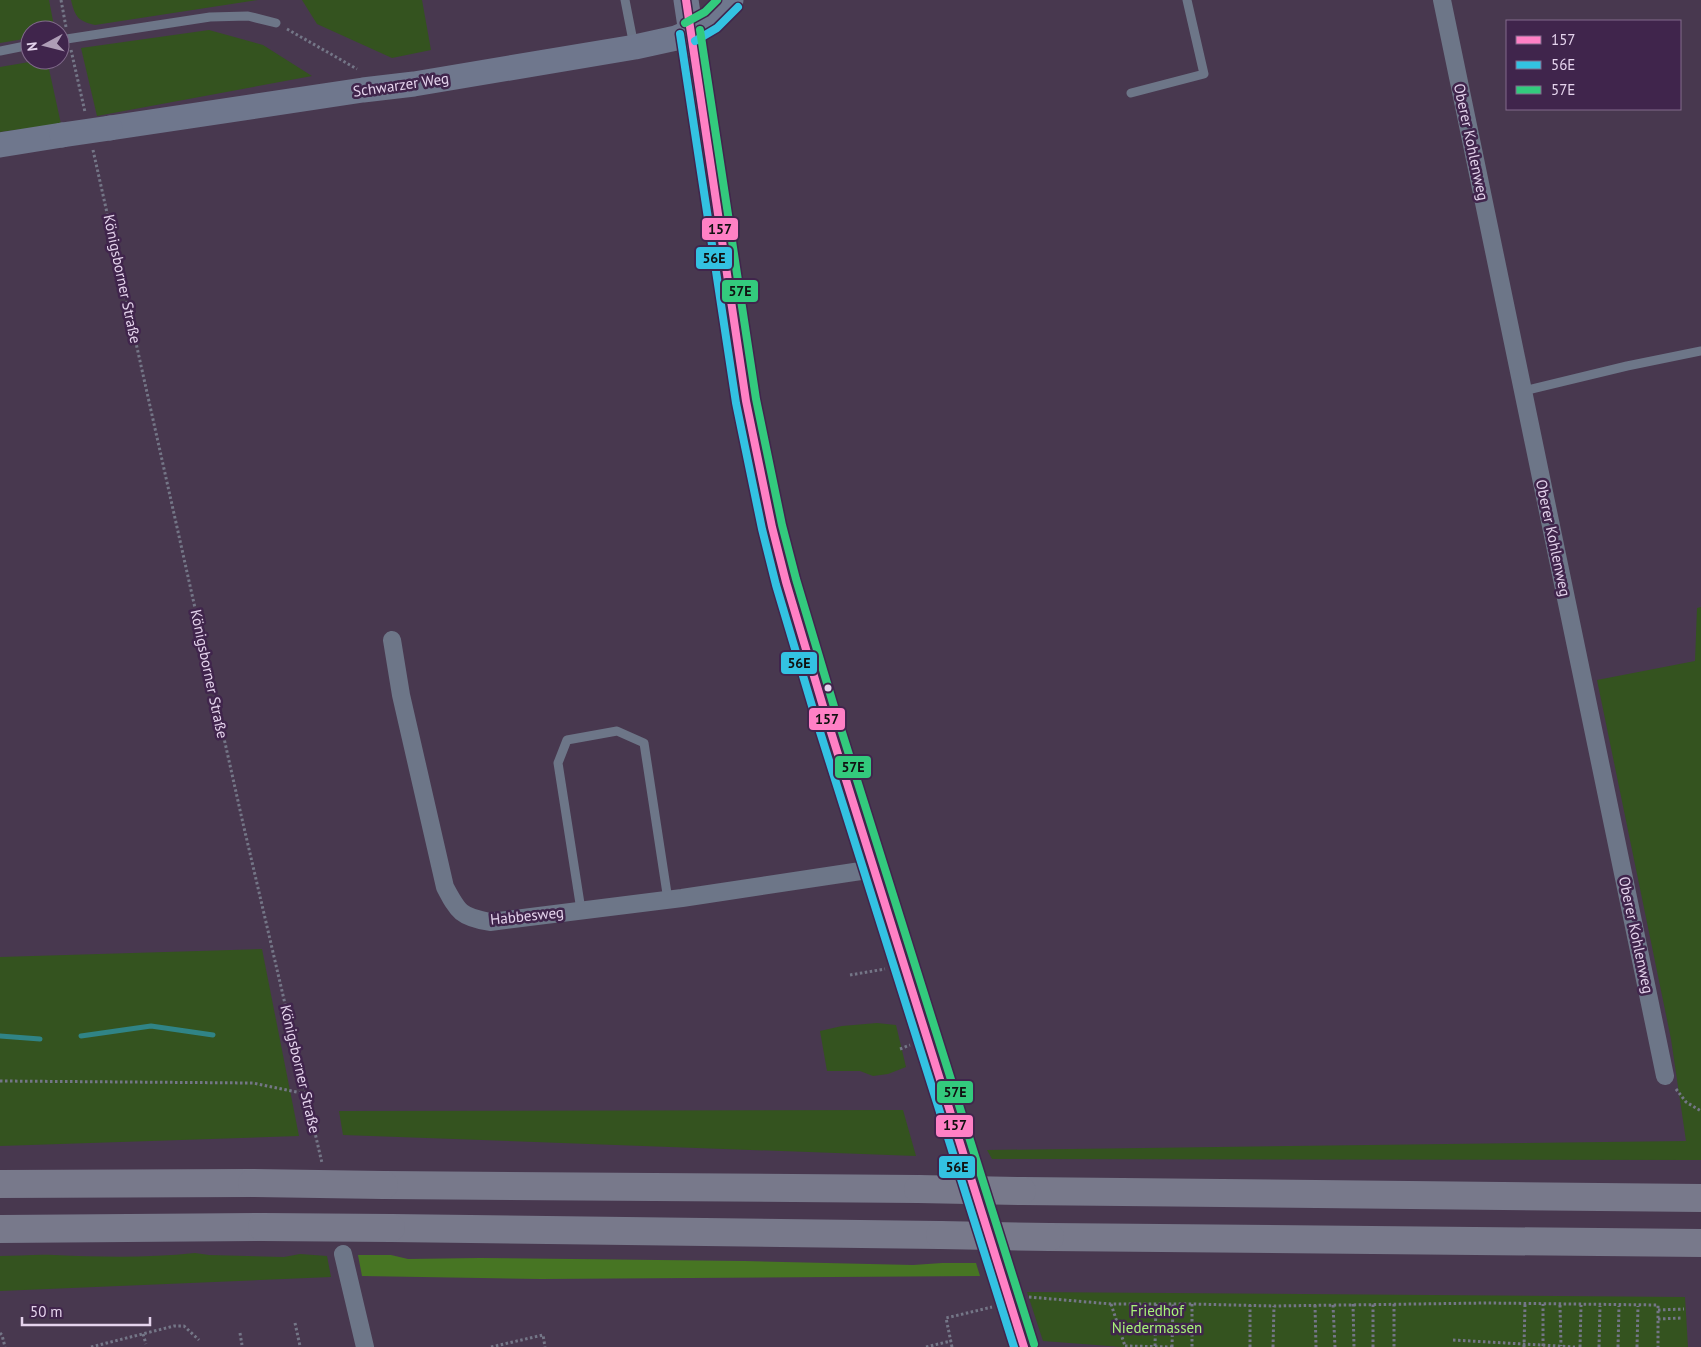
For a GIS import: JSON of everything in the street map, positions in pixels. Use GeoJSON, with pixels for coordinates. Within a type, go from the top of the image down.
{"type":"FeatureCollection","features":[{"type":"Feature","properties":{"kind":"highway"},"geometry":{"type":"LineString","coordinates":[[0,1184],[384,1184],[1701,1198]]}},
{"type":"Feature","properties":{"kind":"highway"},"geometry":{"type":"LineString","coordinates":[[0,1228],[391,1228],[1699,1243]]}},
{"type":"Feature","properties":{"kind":"main road"},"geometry":{"type":"LineString","coordinates":[[686,0],[746,401],[772,527],[786,582],[825,713],[1024,1347]]}},
{"type":"Feature","properties":{"kind":"main road","name":"Schwarzer Weg"},"geometry":{"type":"LineString","coordinates":[[0,145],[414,84],[635,47],[676,38],[690,32],[711,20],[731,0]]}},
{"type":"Feature","properties":{"kind":"street","name":"Oberer Kohlenweg"},"geometry":{"type":"LineString","coordinates":[[1442,0],[1665,1076]]}},
{"type":"Feature","properties":{"kind":"street","name":"Habbesweg"},"geometry":{"type":"LineString","coordinates":[[392,640],[401,695],[445,887],[455,906],[471,919],[490,922],[668,900],[874,869]]}},
{"type":"Feature","properties":{"kind":"street"},"geometry":{"type":"LineString","coordinates":[[343,1254],[365,1347]]}},
{"type":"Feature","properties":{"kind":"lane"},"geometry":{"type":"LineString","coordinates":[[625,0],[635,47]]}},
{"type":"Feature","properties":{"kind":"lane"},"geometry":{"type":"LineString","coordinates":[[1131,93],[1204,74],[1187,0]]}},
{"type":"Feature","properties":{"kind":"lane"},"geometry":{"type":"LineString","coordinates":[[70,38],[210,17],[248,16],[276,23]]}},
{"type":"Feature","properties":{"kind":"lane"},"geometry":{"type":"LineString","coordinates":[[0,51],[20,48]]}},
{"type":"Feature","properties":{"kind":"lane"},"geometry":{"type":"LineString","coordinates":[[1523,391],[1701,351]]}},
{"type":"Feature","properties":{"kind":"lane"},"geometry":{"type":"LineString","coordinates":[[581,910],[558,763],[567,740],[617,731],[644,744],[668,900]]}},
{"type":"Feature","properties":{"kind":"path"},"geometry":{"type":"LineString","coordinates":[[61,0],[63,20]]}},
{"type":"Feature","properties":{"kind":"path"},"geometry":{"type":"LineString","coordinates":[[276,23],[356,69],[363,71]]}},
{"type":"Feature","properties":{"kind":"path"},"geometry":{"type":"LineString","coordinates":[[70,60],[86,116]]}},
{"type":"Feature","properties":{"kind":"path","name":"Königsborner Straße"},"geometry":{"type":"LineString","coordinates":[[92,146],[242,819],[323,1169]]}},
{"type":"Feature","properties":{"kind":"path"},"geometry":{"type":"LineString","coordinates":[[850,975],[905,966]]}},
{"type":"Feature","properties":{"kind":"path"},"geometry":{"type":"LineString","coordinates":[[1665,1076],[1686,1102],[1701,1111]]}},
{"type":"Feature","properties":{"kind":"path"},"geometry":{"type":"LineString","coordinates":[[0,1081],[252,1083],[306,1094]]}},
{"type":"Feature","properties":{"kind":"path"},"geometry":{"type":"LineString","coordinates":[[952,1347],[946,1318],[1030,1297],[1110,1304],[1274,1306],[1334,1304],[1658,1305],[1658,1347]]}},
{"type":"Feature","properties":{"kind":"path"},"geometry":{"type":"LineString","coordinates":[[1110,1304],[1125,1346],[1172,1347],[1173,1304]]}},
{"type":"Feature","properties":{"kind":"path"},"geometry":{"type":"LineString","coordinates":[[1155,1346],[1156,1304]]}},
{"type":"Feature","properties":{"kind":"path"},"geometry":{"type":"LineString","coordinates":[[1192,1304],[1192,1347]]}},
{"type":"Feature","properties":{"kind":"path"},"geometry":{"type":"LineString","coordinates":[[1334,1304],[1335,1347]]}},
{"type":"Feature","properties":{"kind":"path"},"geometry":{"type":"LineString","coordinates":[[1352,1304],[1354,1347]]}},
{"type":"Feature","properties":{"kind":"path"},"geometry":{"type":"LineString","coordinates":[[1373,1304],[1373,1347]]}},
{"type":"Feature","properties":{"kind":"path"},"geometry":{"type":"LineString","coordinates":[[1394,1304],[1394,1347]]}},
{"type":"Feature","properties":{"kind":"path"},"geometry":{"type":"LineString","coordinates":[[1524,1346],[1525,1304]]}},
{"type":"Feature","properties":{"kind":"path"},"geometry":{"type":"LineString","coordinates":[[1543,1304],[1543,1346]]}},
{"type":"Feature","properties":{"kind":"path"},"geometry":{"type":"LineString","coordinates":[[1250,1305],[1250,1347]]}},
{"type":"Feature","properties":{"kind":"path"},"geometry":{"type":"LineString","coordinates":[[1315,1305],[1316,1347]]}},
{"type":"Feature","properties":{"kind":"path"},"geometry":{"type":"LineString","coordinates":[[1560,1305],[1561,1347]]}},
{"type":"Feature","properties":{"kind":"path"},"geometry":{"type":"LineString","coordinates":[[1580,1347],[1581,1305]]}},
{"type":"Feature","properties":{"kind":"path"},"geometry":{"type":"LineString","coordinates":[[1273,1347],[1274,1306]]}},
{"type":"Feature","properties":{"kind":"path"},"geometry":{"type":"LineString","coordinates":[[1599,1347],[1600,1306]]}},
{"type":"Feature","properties":{"kind":"path"},"geometry":{"type":"LineString","coordinates":[[1618,1347],[1619,1306]]}},
{"type":"Feature","properties":{"kind":"path"},"geometry":{"type":"LineString","coordinates":[[1637,1347],[1638,1306]]}},
{"type":"Feature","properties":{"kind":"path"},"geometry":{"type":"LineString","coordinates":[[1658,1310],[1684,1310]]}},
{"type":"Feature","properties":{"kind":"path"},"geometry":{"type":"LineString","coordinates":[[1658,1319],[1682,1318]]}},
{"type":"Feature","properties":{"kind":"path"},"geometry":{"type":"LineString","coordinates":[[295,1323],[300,1346]]}},
{"type":"Feature","properties":{"kind":"path"},"geometry":{"type":"LineString","coordinates":[[91,1347],[174,1326],[184,1326],[199,1340]]}},
{"type":"Feature","properties":{"kind":"path"},"geometry":{"type":"LineString","coordinates":[[0,1333],[5,1347]]}},
{"type":"Feature","properties":{"kind":"path"},"geometry":{"type":"LineString","coordinates":[[240,1333],[242,1345]]}},
{"type":"Feature","properties":{"kind":"path"},"geometry":{"type":"LineString","coordinates":[[143,1334],[146,1344]]}},
{"type":"Feature","properties":{"kind":"path"},"geometry":{"type":"LineString","coordinates":[[491,1347],[543,1335],[545,1347]]}},
{"type":"Feature","properties":{"kind":"path"},"geometry":{"type":"LineString","coordinates":[[1453,1340],[1486,1345],[1575,1347]]}},
{"type":"Feature","properties":{"kind":"path"},"geometry":{"type":"LineString","coordinates":[[926,1347],[951,1341]]}},
{"type":"Feature","properties":{"kind":"green space"},"geometry":{"type":"Polygon","coordinates":[[[0,0],[49,0],[53,20],[20,20],[20,40],[0,43],[0,0]]]}},
{"type":"Feature","properties":{"kind":"green space"},"geometry":{"type":"Polygon","coordinates":[[[71,0],[258,0],[95,25],[85,22],[78,17],[71,0]]]}},
{"type":"Feature","properties":{"kind":"green space"},"geometry":{"type":"Polygon","coordinates":[[[302,0],[422,0],[431,50],[392,58],[317,24],[302,0]]]}},
{"type":"Feature","properties":{"kind":"green space"},"geometry":{"type":"Polygon","coordinates":[[[209,30],[263,45],[312,76],[97,116],[81,48],[209,30]]]}},
{"type":"Feature","properties":{"kind":"green space"},"geometry":{"type":"Polygon","coordinates":[[[20,64],[20,70],[49,70],[61,124],[0,132],[0,67],[20,64]]]}},
{"type":"Feature","properties":{"kind":"green space"},"geometry":{"type":"Polygon","coordinates":[[[1701,607],[1701,1160],[992,1159],[987,1150],[1686,1141],[1671,1039],[1597,680],[1695,661],[1697,608],[1701,607]]]}},
{"type":"Feature","properties":{"kind":"green space"},"geometry":{"type":"Polygon","coordinates":[[[262,949],[299,1136],[0,1146],[0,957],[262,949]]]}},
{"type":"Feature","properties":{"kind":"green space"},"geometry":{"type":"Polygon","coordinates":[[[877,1023],[896,1025],[906,1067],[888,1074],[873,1076],[860,1071],[827,1071],[820,1031],[842,1026],[877,1023]]]}},
{"type":"Feature","properties":{"kind":"green space"},"geometry":{"type":"Polygon","coordinates":[[[903,1110],[916,1156],[343,1135],[339,1111],[903,1110]]]}},
{"type":"Feature","properties":{"kind":"green space"},"geometry":{"type":"Polygon","coordinates":[[[195,1253],[284,1257],[300,1254],[327,1256],[331,1277],[0,1291],[0,1256],[107,1257],[195,1253]]]}},
{"type":"Feature","properties":{"kind":"green space"},"geometry":{"type":"Polygon","coordinates":[[[358,1255],[391,1255],[408,1259],[745,1261],[913,1265],[976,1263],[980,1276],[541,1279],[362,1276],[358,1255]]]}},
{"type":"Feature","properties":{"kind":"green space","name":"Friedhof Niedermassen"},"geometry":{"type":"Polygon","coordinates":[[[1027,1292],[1685,1297],[1688,1347],[1122,1347],[1043,1341],[1027,1292]]]}},
{"type":"Feature","properties":{"kind":"waterway"},"geometry":{"type":"LineString","coordinates":[[81,1036],[151,1026],[213,1035]]}},
{"type":"Feature","properties":{"kind":"waterway"},"geometry":{"type":"LineString","coordinates":[[0,1036],[40,1039]]}},
{"type":"Feature","properties":{"kind":"transit line","name":"157"},"geometry":{"type":"LineString","coordinates":[[686,0],[746,401],[772,527],[786,582],[825,713],[1024,1347]]}},
{"type":"Feature","properties":{"kind":"transit line","name":"57E"},"geometry":{"type":"LineString","coordinates":[[685,23],[705,12],[717,0]]}},
{"type":"Feature","properties":{"kind":"transit line","name":"56E"},"geometry":{"type":"LineString","coordinates":[[695,41],[717,28],[738,7]]}},
{"type":"Feature","properties":{"kind":"transit line","name":"57E"},"geometry":{"type":"LineString","coordinates":[[700,30],[756,399],[782,525],[835,710],[1034,1344]]}},
{"type":"Feature","properties":{"kind":"transit line","name":"56E"},"geometry":{"type":"LineString","coordinates":[[680,34],[736,403],[762,529],[776,585],[815,716],[1014,1347]]}}]}
